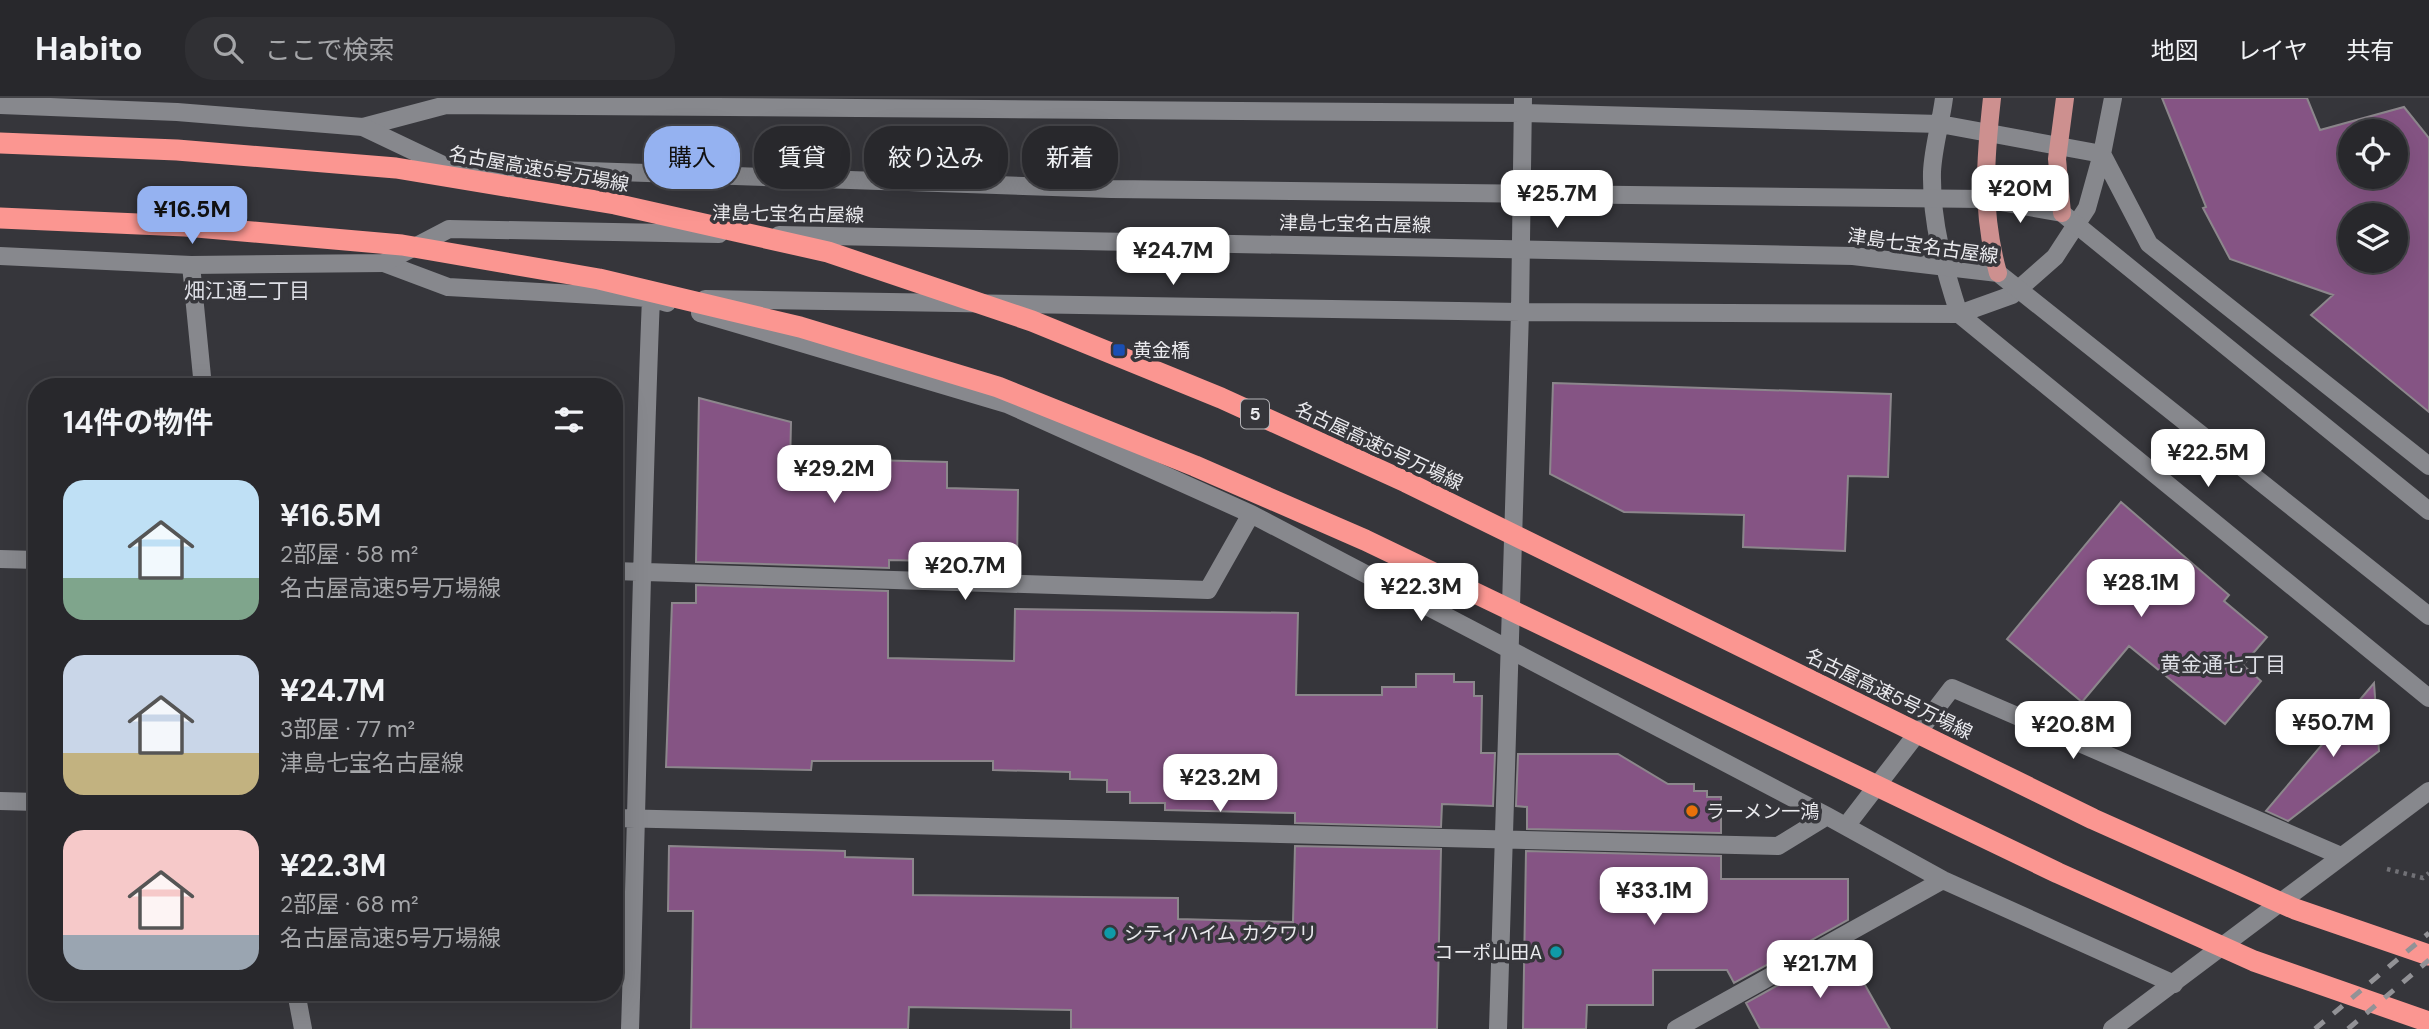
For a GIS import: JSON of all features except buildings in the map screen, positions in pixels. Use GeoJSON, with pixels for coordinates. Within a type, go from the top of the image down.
{"type":"FeatureCollection","features":[{"type":"Feature","properties":{"kind":"highway","name":"名古屋高速5号万場線"},"geometry":{"type":"LineString","coordinates":[[0,143],[177,150],[396,168],[615,204],[828,252],[1032,321],[1221,398],[1406,482],[2093,819],[2295,909],[2429,955]]}},
{"type":"Feature","properties":{"kind":"highway"},"geometry":{"type":"LineString","coordinates":[[0,218],[185,226],[402,245],[599,279],[787,324],[998,387],[1195,466],[1365,540],[2058,873],[2242,956],[2429,1022]]}},
{"type":"Feature","properties":{"kind":"main road"},"geometry":{"type":"LineString","coordinates":[[1992,98],[1984,199],[1988,236],[1998,273]]}},
{"type":"Feature","properties":{"kind":"main road"},"geometry":{"type":"LineString","coordinates":[[2062,213],[2057,159],[2065,98]]}},
{"type":"Feature","properties":{"kind":"street"},"geometry":{"type":"LineString","coordinates":[[1944,98],[1932,170],[1934,220],[1959,314],[2429,698]]}},
{"type":"Feature","properties":{"kind":"street"},"geometry":{"type":"LineString","coordinates":[[384,262],[448,287],[651,298],[1520,312],[1959,314],[2012,295],[2055,257],[2087,208],[2102,154],[2113,98]]}},
{"type":"Feature","properties":{"kind":"street"},"geometry":{"type":"LineString","coordinates":[[363,127],[446,105],[655,101],[1522,105],[1940,124],[2102,154]]}},
{"type":"Feature","properties":{"kind":"street","name":"津島七宝名古屋線"},"geometry":{"type":"LineString","coordinates":[[0,105],[177,105],[363,127],[445,166],[1111,190],[1984,199],[2062,213],[2429,511]]}},
{"type":"Feature","properties":{"kind":"street"},"geometry":{"type":"LineString","coordinates":[[1498,1029],[1520,312],[1522,105]]}},
{"type":"Feature","properties":{"kind":"street"},"geometry":{"type":"LineString","coordinates":[[2102,154],[2150,244],[2429,466]]}},
{"type":"Feature","properties":{"kind":"street","name":"津島七宝名古屋線"},"geometry":{"type":"LineString","coordinates":[[0,256],[191,265],[384,262],[449,229],[1853,256],[1998,273],[2429,615]]}},
{"type":"Feature","properties":{"kind":"street"},"geometry":{"type":"LineString","coordinates":[[191,265],[202,378]]}},
{"type":"Feature","properties":{"kind":"street"},"geometry":{"type":"LineString","coordinates":[[651,298],[1007,404],[1251,514],[1510,648],[1846,826],[1942,880],[2174,984]]}},
{"type":"Feature","properties":{"kind":"street"},"geometry":{"type":"LineString","coordinates":[[630,1029],[637,818],[640,571],[651,298]]}},
{"type":"Feature","properties":{"kind":"street"},"geometry":{"type":"LineString","coordinates":[[623,571],[1208,590],[1251,514]]}},
{"type":"Feature","properties":{"kind":"street"},"geometry":{"type":"LineString","coordinates":[[0,559],[28,560]]}},
{"type":"Feature","properties":{"kind":"street"},"geometry":{"type":"LineString","coordinates":[[1846,826],[1952,688],[2341,856]]}},
{"type":"Feature","properties":{"kind":"street"},"geometry":{"type":"LineString","coordinates":[[2112,1029],[2429,791]]}},
{"type":"Feature","properties":{"kind":"street"},"geometry":{"type":"LineString","coordinates":[[0,800],[28,802]]}},
{"type":"Feature","properties":{"kind":"street"},"geometry":{"type":"LineString","coordinates":[[623,817],[1778,846],[1827,816]]}},
{"type":"Feature","properties":{"kind":"street"},"geometry":{"type":"LineString","coordinates":[[1676,1029],[1942,880]]}},
{"type":"Feature","properties":{"kind":"street"},"geometry":{"type":"LineString","coordinates":[[298,1001],[303,1029]]}},
{"type":"Feature","properties":{"kind":"path"},"geometry":{"type":"LineString","coordinates":[[2423,878],[2429,873]]}},
{"type":"Feature","properties":{"kind":"railway"},"geometry":{"type":"LineString","coordinates":[[2315,1029],[2429,933]]}},
{"type":"Feature","properties":{"kind":"railway"},"geometry":{"type":"LineString","coordinates":[[2348,1029],[2429,960]]}},
{"type":"Feature","properties":{"kind":"place","name":"黄金橋"},"geometry":{"type":"Point","coordinates":[1119,350]}},
{"type":"Feature","properties":{"kind":"place","name":"ラーメン一鴻"},"geometry":{"type":"Point","coordinates":[1692,811]}},
{"type":"Feature","properties":{"kind":"place","name":"シティハイム カクワリ"},"geometry":{"type":"Point","coordinates":[1110,933]}},
{"type":"Feature","properties":{"kind":"place","name":"コーポ山田A"},"geometry":{"type":"Point","coordinates":[1556,952]}},
{"type":"Feature","properties":{"kind":"district","name":"畑江通二丁目"},"geometry":{"type":"Point","coordinates":[247,291]}},
{"type":"Feature","properties":{"kind":"district","name":"黄金通七丁目"},"geometry":{"type":"Point","coordinates":[2223,665]}}]}
